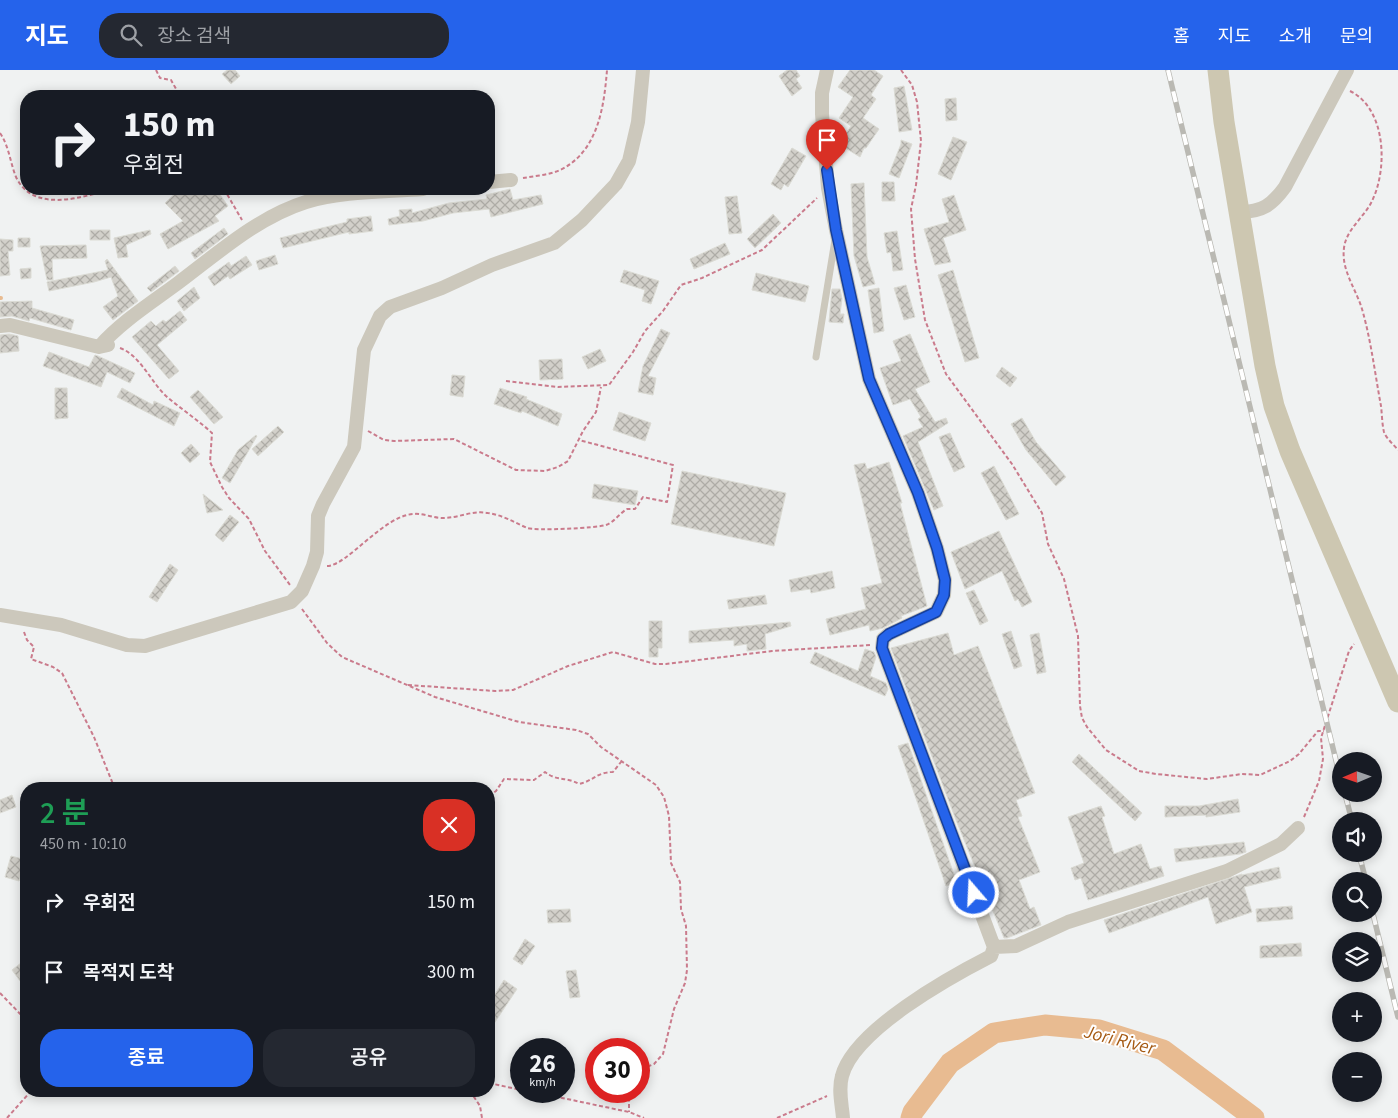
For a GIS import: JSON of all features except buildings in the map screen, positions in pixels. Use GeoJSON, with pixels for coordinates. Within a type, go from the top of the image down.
{"type":"FeatureCollection","features":[{"type":"Feature","properties":{"kind":"main road"},"geometry":{"type":"LineString","coordinates":[[1218,70],[1265,366],[1274,406],[1290,451],[1398,702]]}},
{"type":"Feature","properties":{"kind":"street"},"geometry":{"type":"LineString","coordinates":[[0,615],[19,620],[61,626],[127,645],[145,646],[291,602],[302,591],[313,566],[317,552],[318,516],[338,474],[354,447],[364,350],[380,316],[390,307],[442,288],[492,265],[537,251],[554,243],[582,220],[616,184],[629,161],[638,122],[643,70]]}},
{"type":"Feature","properties":{"kind":"street"},"geometry":{"type":"LineString","coordinates":[[827,70],[822,94],[822,114],[828,188],[869,379],[918,493],[937,548],[945,580],[944,595],[936,612],[889,634],[883,639],[882,644],[907,718],[994,947],[991,956],[911,1003],[881,1026],[854,1054],[842,1075],[840,1088],[843,1118]]}},
{"type":"Feature","properties":{"kind":"street"},"geometry":{"type":"LineString","coordinates":[[1240,212],[1255,212],[1275,201],[1285,188],[1348,70]]}},
{"type":"Feature","properties":{"kind":"street"},"geometry":{"type":"LineString","coordinates":[[495,181],[512,180]]}},
{"type":"Feature","properties":{"kind":"street"},"geometry":{"type":"LineString","coordinates":[[0,326],[10,325],[105,346],[109,336],[144,308],[248,231],[272,216],[308,202],[358,195]]}},
{"type":"Feature","properties":{"kind":"street"},"geometry":{"type":"LineString","coordinates":[[994,947],[1016,946],[1068,922],[1227,871],[1281,844],[1298,828]]}},
{"type":"Feature","properties":{"kind":"lane"},"geometry":{"type":"LineString","coordinates":[[816,357],[836,230]]}},
{"type":"Feature","properties":{"kind":"path"},"geometry":{"type":"LineString","coordinates":[[156,70],[160,78],[171,80],[177,90]]}},
{"type":"Feature","properties":{"kind":"path"},"geometry":{"type":"LineString","coordinates":[[512,180],[546,175],[578,160],[590,141],[600,119],[608,70]]}},
{"type":"Feature","properties":{"kind":"path"},"geometry":{"type":"LineString","coordinates":[[901,70],[912,85],[917,102],[920,131],[916,186],[911,209],[915,260],[925,320],[946,374],[1008,458],[1042,514],[1048,544],[1064,579],[1078,636],[1080,706],[1087,727],[1106,750],[1139,771],[1207,778],[1242,774],[1260,775],[1290,761],[1299,754],[1318,731],[1324,730]]}},
{"type":"Feature","properties":{"kind":"path"},"geometry":{"type":"LineString","coordinates":[[1340,86],[1353,92],[1362,102],[1373,116],[1381,136],[1382,150],[1377,187],[1371,202],[1346,237],[1343,249],[1348,276],[1365,322],[1384,432],[1398,450]]}},
{"type":"Feature","properties":{"kind":"path"},"geometry":{"type":"LineString","coordinates":[[0,133],[20,184]]}},
{"type":"Feature","properties":{"kind":"path"},"geometry":{"type":"LineString","coordinates":[[506,382],[558,387],[602,387],[609,385],[622,368],[644,331],[663,311],[680,285],[702,278],[762,250],[828,188]]}},
{"type":"Feature","properties":{"kind":"path"},"geometry":{"type":"LineString","coordinates":[[31,195],[64,200],[85,195]]}},
{"type":"Feature","properties":{"kind":"path"},"geometry":{"type":"LineString","coordinates":[[227,195],[248,231]]}},
{"type":"Feature","properties":{"kind":"path"},"geometry":{"type":"LineString","coordinates":[[105,346],[124,350],[133,357],[166,396],[192,414],[212,434],[210,462],[222,486],[229,498],[249,519],[265,552],[297,596],[305,615],[327,643],[342,657],[435,697],[518,722],[576,730],[588,734],[621,762],[656,785],[664,797],[669,816],[671,863],[680,882],[681,909],[686,926],[687,970],[685,983],[674,1009],[663,1054],[650,1066]]}},
{"type":"Feature","properties":{"kind":"path"},"geometry":{"type":"LineString","coordinates":[[357,429],[370,431],[384,440],[454,439],[516,470],[536,472],[558,467],[568,460],[596,412],[602,387]]}},
{"type":"Feature","properties":{"kind":"path"},"geometry":{"type":"LineString","coordinates":[[313,566],[334,566],[378,531],[408,514],[415,513],[441,518],[460,517],[477,511],[512,520],[529,529],[576,528],[608,525],[626,509],[636,509],[643,497],[667,502],[673,465],[579,440]]}},
{"type":"Feature","properties":{"kind":"path"},"geometry":{"type":"LineString","coordinates":[[19,620],[27,640],[34,647],[32,659],[53,667],[62,673],[113,782]]}},
{"type":"Feature","properties":{"kind":"path"},"geometry":{"type":"LineString","coordinates":[[1298,828],[1319,781],[1323,759],[1321,738],[1349,651],[1357,639],[1367,631]]}},
{"type":"Feature","properties":{"kind":"path"},"geometry":{"type":"LineString","coordinates":[[407,685],[495,691],[513,690],[568,666],[613,652],[654,664],[666,664],[772,651],[882,644]]}},
{"type":"Feature","properties":{"kind":"path"},"geometry":{"type":"LineString","coordinates":[[495,792],[504,779],[534,780],[545,772],[554,779],[570,779],[579,784],[589,782],[596,774],[613,772],[621,762]]}},
{"type":"Feature","properties":{"kind":"path"},"geometry":{"type":"LineString","coordinates":[[0,993],[20,1014]]}},
{"type":"Feature","properties":{"kind":"path"},"geometry":{"type":"LineString","coordinates":[[495,1084],[510,1088]]}},
{"type":"Feature","properties":{"kind":"path"},"geometry":{"type":"LineString","coordinates":[[777,1118],[840,1088]]}},
{"type":"Feature","properties":{"kind":"path"},"geometry":{"type":"LineString","coordinates":[[6,1118],[25,1097]]}},
{"type":"Feature","properties":{"kind":"path"},"geometry":{"type":"LineString","coordinates":[[474,1097],[480,1106],[482,1118]]}},
{"type":"Feature","properties":{"kind":"path"},"geometry":{"type":"LineString","coordinates":[[575,1101],[629,1112],[644,1118]]}},
{"type":"Feature","properties":{"kind":"path"},"geometry":{"type":"LineString","coordinates":[[629,1103],[629,1112]]}},
{"type":"Feature","properties":{"kind":"waterway","name":"Jori River"},"geometry":{"type":"LineString","coordinates":[[911,1118],[913,1112],[950,1063],[994,1033],[1045,1025],[1099,1030],[1163,1050],[1254,1118]]}},
{"type":"Feature","properties":{"kind":"railway"},"geometry":{"type":"LineString","coordinates":[[1168,70],[1334,752]]}},
{"type":"Feature","properties":{"kind":"railway"},"geometry":{"type":"LineString","coordinates":[[1347,802],[1350,812]]}},
{"type":"Feature","properties":{"kind":"railway"},"geometry":{"type":"LineString","coordinates":[[1361,862],[1364,872]]}},
{"type":"Feature","properties":{"kind":"railway"},"geometry":{"type":"LineString","coordinates":[[1375,922],[1398,1017]]}},
{"type":"Feature","properties":{"kind":"route"},"geometry":{"type":"LineString","coordinates":[[827,170],[828,188],[836,230],[869,379],[918,493],[937,548],[945,580],[944,595],[936,612],[889,634],[883,639],[882,648],[974,893]]}}]}
